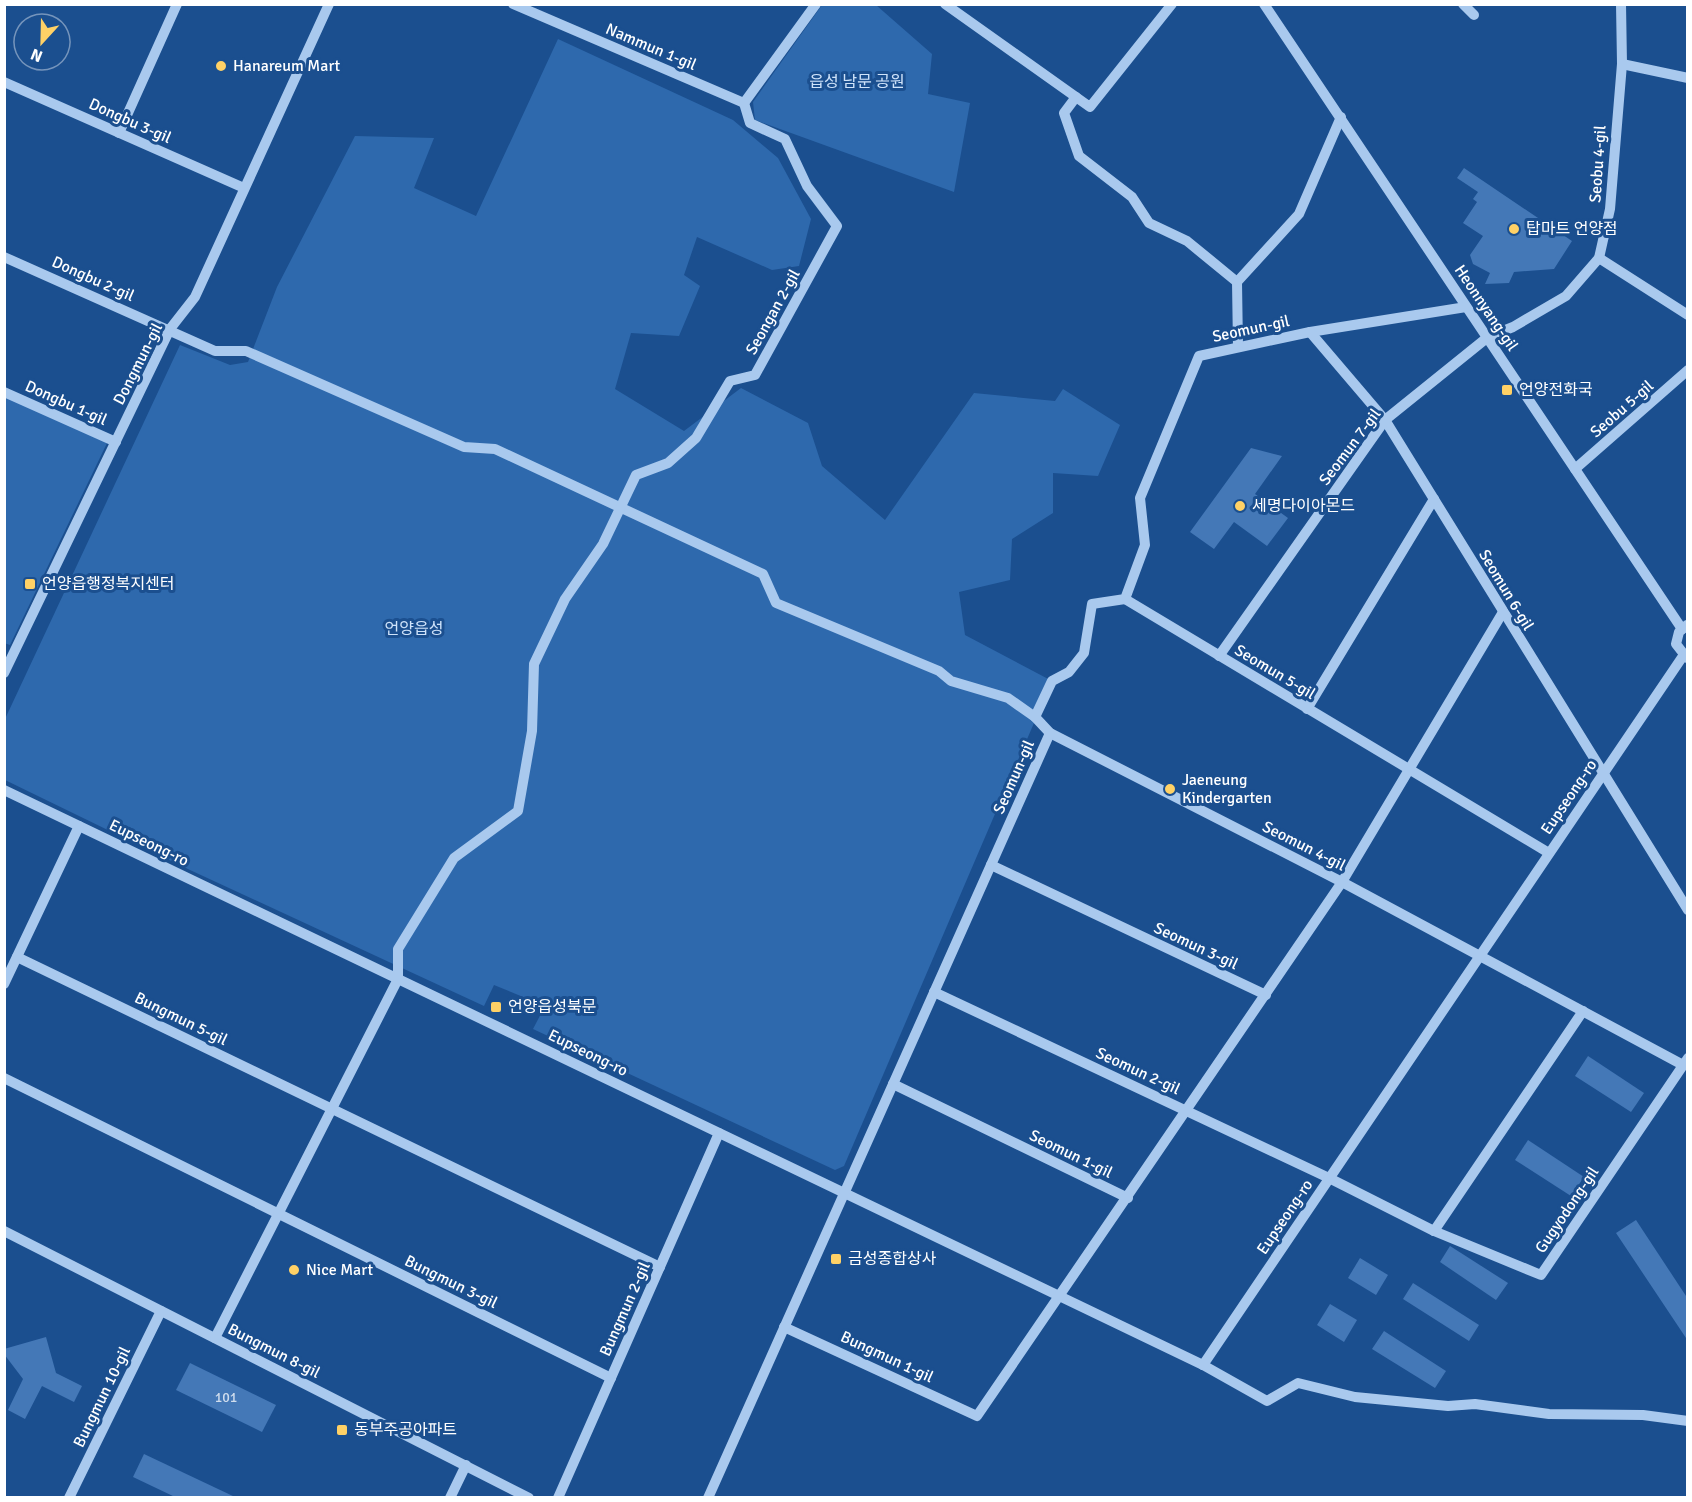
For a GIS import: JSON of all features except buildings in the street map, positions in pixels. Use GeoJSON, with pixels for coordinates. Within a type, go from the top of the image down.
{"type":"FeatureCollection","features":[{"type":"Feature","properties":{"kind":"street"},"geometry":{"type":"LineString","coordinates":[[119,133],[177,4]]}},
{"type":"Feature","properties":{"kind":"street","name":"Dongmun-gil"},"geometry":{"type":"LineString","coordinates":[[4,673],[170,329],[195,297],[329,4]]}},
{"type":"Feature","properties":{"kind":"street","name":"Nammun 1-gil"},"geometry":{"type":"LineString","coordinates":[[513,4],[744,103]]}},
{"type":"Feature","properties":{"kind":"street"},"geometry":{"type":"LineString","coordinates":[[744,103],[816,4]]}},
{"type":"Feature","properties":{"kind":"street"},"geometry":{"type":"LineString","coordinates":[[945,4],[1090,107],[1172,4]]}},
{"type":"Feature","properties":{"kind":"street","name":"Heonnyang-gil"},"geometry":{"type":"LineString","coordinates":[[1264,4],[1575,470],[1685,627]]}},
{"type":"Feature","properties":{"kind":"street"},"geometry":{"type":"LineString","coordinates":[[1463,4],[1474,15]]}},
{"type":"Feature","properties":{"kind":"street","name":"Seobu 4-gil"},"geometry":{"type":"LineString","coordinates":[[1488,337],[1513,327],[1566,296],[1599,258],[1610,209],[1622,64],[1621,4]]}},
{"type":"Feature","properties":{"kind":"street"},"geometry":{"type":"LineString","coordinates":[[1622,64],[1688,78]]}},
{"type":"Feature","properties":{"kind":"street","name":"Dongbu 3-gil"},"geometry":{"type":"LineString","coordinates":[[4,82],[244,188]]}},
{"type":"Feature","properties":{"kind":"street"},"geometry":{"type":"LineString","coordinates":[[1076,97],[1064,113],[1079,156],[1132,197],[1149,223],[1187,241],[1237,282]]}},
{"type":"Feature","properties":{"kind":"street","name":"Seongan 2-gil"},"geometry":{"type":"LineString","coordinates":[[398,979],[398,949],[454,858],[518,811],[532,731],[534,664],[565,599],[603,544],[636,475],[668,463],[696,438],[730,381],[755,375],[837,226],[807,186],[785,139],[750,123],[744,103]]}},
{"type":"Feature","properties":{"kind":"street"},"geometry":{"type":"LineString","coordinates":[[1238,347],[1237,282],[1299,214],[1341,117]]}},
{"type":"Feature","properties":{"kind":"street","name":"Dongbu 2-gil"},"geometry":{"type":"LineString","coordinates":[[4,257],[170,329],[214,351],[246,351],[464,447],[495,449],[763,574],[776,603],[939,671],[951,681],[1000,698],[1008,698],[1035,717]]}},
{"type":"Feature","properties":{"kind":"street"},"geometry":{"type":"LineString","coordinates":[[1599,258],[1688,315]]}},
{"type":"Feature","properties":{"kind":"street","name":"Seomun-gil"},"geometry":{"type":"LineString","coordinates":[[844,1193],[1050,733],[1035,717],[1052,681],[1068,672],[1084,653],[1092,604],[1125,599],[1145,545],[1140,498],[1199,356],[1310,332],[1467,307]]}},
{"type":"Feature","properties":{"kind":"street","name":"Seomun 6-gil"},"geometry":{"type":"LineString","coordinates":[[1310,332],[1385,420],[1602,775],[1688,910]]}},
{"type":"Feature","properties":{"kind":"street","name":"Seomun 7-gil"},"geometry":{"type":"LineString","coordinates":[[1220,656],[1385,420],[1488,337]]}},
{"type":"Feature","properties":{"kind":"street","name":"Seobu 5-gil"},"geometry":{"type":"LineString","coordinates":[[1575,470],[1688,370]]}},
{"type":"Feature","properties":{"kind":"street","name":"Dongbu 1-gil"},"geometry":{"type":"LineString","coordinates":[[4,392],[116,442]]}},
{"type":"Feature","properties":{"kind":"street"},"geometry":{"type":"LineString","coordinates":[[1307,709],[1434,499]]}},
{"type":"Feature","properties":{"kind":"street","name":"Seomun 5-gil"},"geometry":{"type":"LineString","coordinates":[[1125,599],[1549,853]]}},
{"type":"Feature","properties":{"kind":"street"},"geometry":{"type":"LineString","coordinates":[[1060,1297],[1342,882],[1503,612]]}},
{"type":"Feature","properties":{"kind":"street"},"geometry":{"type":"LineString","coordinates":[[1685,627],[1676,644],[1685,657]]}},
{"type":"Feature","properties":{"kind":"street","name":"Eupseong-ro"},"geometry":{"type":"LineString","coordinates":[[4,790],[1203,1365],[1602,775],[1685,657]]}},
{"type":"Feature","properties":{"kind":"street","name":"Seomun 4-gil"},"geometry":{"type":"LineString","coordinates":[[1050,733],[1342,882],[1480,956]]}},
{"type":"Feature","properties":{"kind":"street"},"geometry":{"type":"LineString","coordinates":[[4,984],[79,826]]}},
{"type":"Feature","properties":{"kind":"street","name":"Seomun 3-gil"},"geometry":{"type":"LineString","coordinates":[[991,865],[1266,995]]}},
{"type":"Feature","properties":{"kind":"street"},"geometry":{"type":"LineString","coordinates":[[1480,956],[1583,1011],[1685,1061]]}},
{"type":"Feature","properties":{"kind":"street","name":"Bungmun 5-gil"},"geometry":{"type":"LineString","coordinates":[[17,957],[332,1108]]}},
{"type":"Feature","properties":{"kind":"street"},"geometry":{"type":"LineString","coordinates":[[215,1338],[398,979]]}},
{"type":"Feature","properties":{"kind":"street","name":"Seomun 2-gil"},"geometry":{"type":"LineString","coordinates":[[934,992],[1329,1178]]}},
{"type":"Feature","properties":{"kind":"street"},"geometry":{"type":"LineString","coordinates":[[1434,1231],[1583,1011]]}},
{"type":"Feature","properties":{"kind":"street","name":"Gugyodong-gil"},"geometry":{"type":"LineString","coordinates":[[1329,1178],[1434,1231],[1541,1275],[1685,1061]]}},
{"type":"Feature","properties":{"kind":"street"},"geometry":{"type":"LineString","coordinates":[[4,1078],[278,1214]]}},
{"type":"Feature","properties":{"kind":"street","name":"Seomun 1-gil"},"geometry":{"type":"LineString","coordinates":[[893,1084],[1128,1198]]}},
{"type":"Feature","properties":{"kind":"street"},"geometry":{"type":"LineString","coordinates":[[332,1108],[660,1267]]}},
{"type":"Feature","properties":{"kind":"street","name":"Bungmun 2-gil"},"geometry":{"type":"LineString","coordinates":[[558,1497],[719,1133]]}},
{"type":"Feature","properties":{"kind":"street"},"geometry":{"type":"LineString","coordinates":[[708,1497],[844,1193]]}},
{"type":"Feature","properties":{"kind":"street","name":"Bungmun 3-gil"},"geometry":{"type":"LineString","coordinates":[[278,1214],[611,1378]]}},
{"type":"Feature","properties":{"kind":"street","name":"Bungmun 8-gil"},"geometry":{"type":"LineString","coordinates":[[4,1231],[529,1497]]}},
{"type":"Feature","properties":{"kind":"street","name":"Bungmun 1-gil"},"geometry":{"type":"LineString","coordinates":[[784,1327],[977,1416],[1060,1297]]}},
{"type":"Feature","properties":{"kind":"street","name":"Bungmun 10-gil"},"geometry":{"type":"LineString","coordinates":[[69,1497],[161,1311]]}},
{"type":"Feature","properties":{"kind":"street"},"geometry":{"type":"LineString","coordinates":[[1203,1365],[1268,1401],[1298,1383],[1355,1397],[1448,1406],[1475,1404],[1549,1414],[1644,1415],[1688,1421]]}},
{"type":"Feature","properties":{"kind":"street"},"geometry":{"type":"LineString","coordinates":[[450,1497],[466,1465]]}},
{"type":"Feature","properties":{"kind":"green space","name":"읍성 남문 공원"},"geometry":{"type":"Polygon","coordinates":[[[822,5],[876,5],[932,54],[928,94],[970,103],[954,192],[755,120],[753,102],[822,5]]]}},
{"type":"Feature","properties":{"kind":"green space","name":"언양읍성"},"geometry":{"type":"Polygon","coordinates":[[[558,39],[733,120],[778,158],[811,219],[799,266],[772,270],[697,237],[684,275],[700,286],[679,336],[631,333],[615,389],[684,431],[741,388],[808,423],[822,466],[885,520],[974,393],[1055,401],[1063,389],[1120,425],[1098,476],[1053,473],[1053,513],[1012,539],[1010,580],[959,592],[965,635],[1052,681],[844,1166],[835,1170],[533,1029],[545,1006],[494,985],[484,1006],[190,870],[5,780],[5,719],[180,345],[230,365],[248,362],[277,287],[355,136],[434,138],[414,188],[476,216],[558,39]]]}},
{"type":"Feature","properties":{"kind":"green space"},"geometry":{"type":"Polygon","coordinates":[[[4,396],[108,441],[10,645],[4,643],[4,396]]]}},
{"type":"Feature","properties":{"kind":"place","name":"Hanareum Mart"},"geometry":{"type":"Point","coordinates":[221,66]}},
{"type":"Feature","properties":{"kind":"place","name":"탑마트 언양점"},"geometry":{"type":"Point","coordinates":[1514,229]}},
{"type":"Feature","properties":{"kind":"place","name":"언양전화국"},"geometry":{"type":"Point","coordinates":[1507,390]}},
{"type":"Feature","properties":{"kind":"place","name":"세명다이아몬드"},"geometry":{"type":"Point","coordinates":[1240,506]}},
{"type":"Feature","properties":{"kind":"place","name":"언양읍행정복지센터"},"geometry":{"type":"Point","coordinates":[30,584]}},
{"type":"Feature","properties":{"kind":"place","name":"Jaeneung Kindergarten"},"geometry":{"type":"Point","coordinates":[1170,789]}},
{"type":"Feature","properties":{"kind":"place","name":"언양읍성북문"},"geometry":{"type":"Point","coordinates":[496,1007]}},
{"type":"Feature","properties":{"kind":"place","name":"금성종합상사"},"geometry":{"type":"Point","coordinates":[836,1259]}},
{"type":"Feature","properties":{"kind":"place","name":"Nice Mart"},"geometry":{"type":"Point","coordinates":[294,1270]}},
{"type":"Feature","properties":{"kind":"place","name":"동부주공아파트"},"geometry":{"type":"Point","coordinates":[342,1430]}}]}
